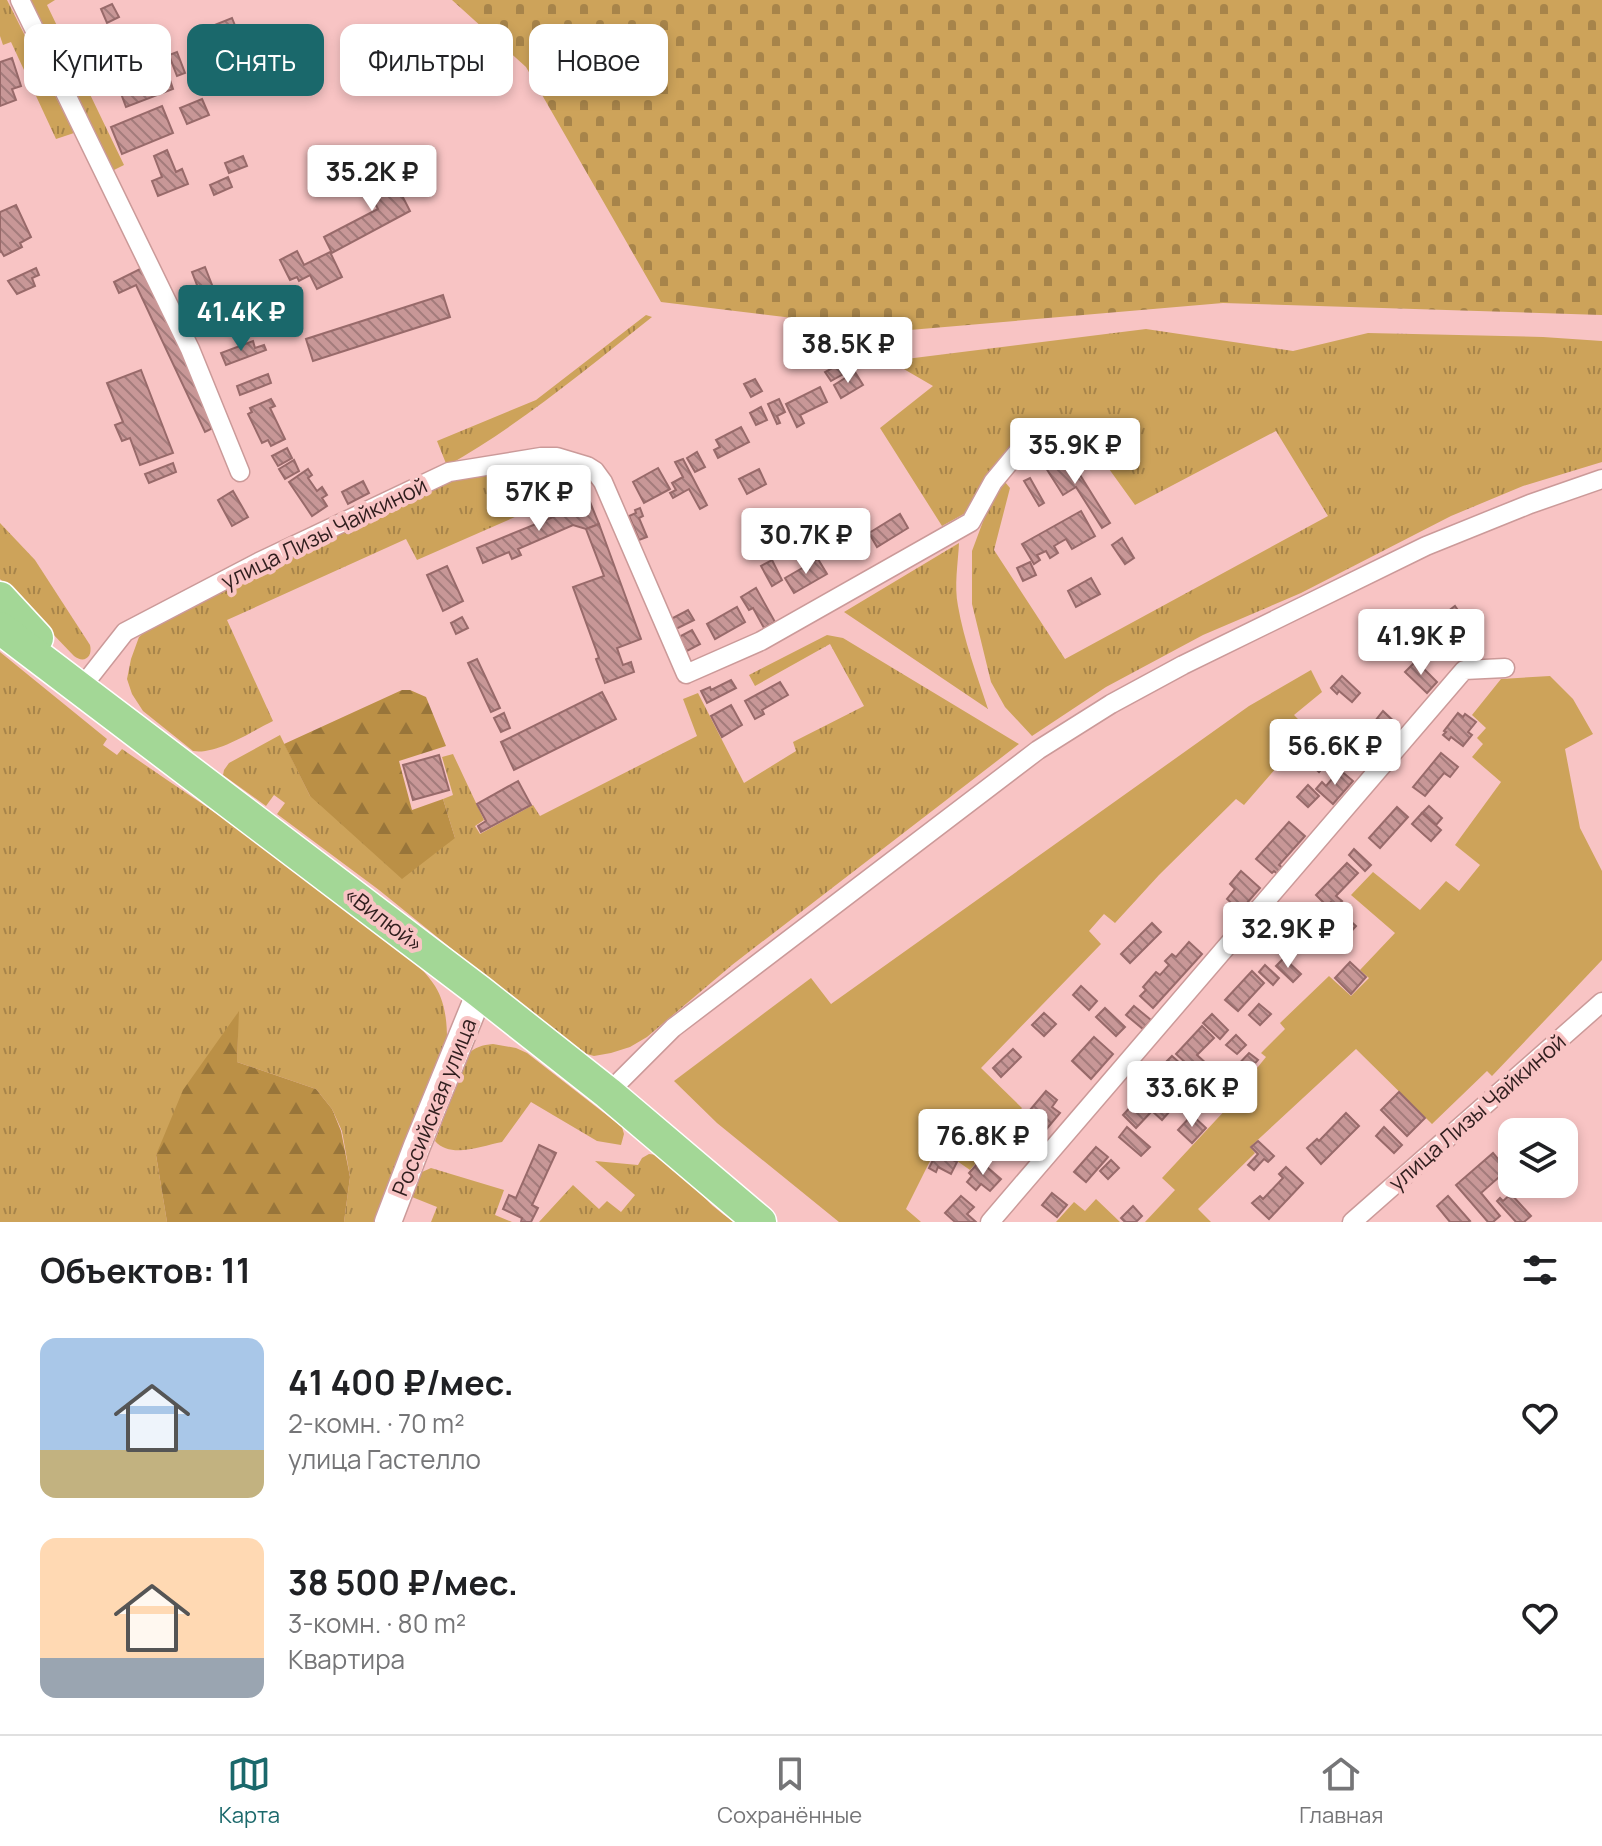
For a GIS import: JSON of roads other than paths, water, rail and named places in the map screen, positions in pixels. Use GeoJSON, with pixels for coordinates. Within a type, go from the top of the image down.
{"type":"FeatureCollection","features":[{"type":"Feature","properties":{"kind":"highway"},"geometry":{"type":"LineString","coordinates":[[0,598],[81,688]]}},
{"type":"Feature","properties":{"kind":"highway","name":"«Вилюй»"},"geometry":{"type":"LineString","coordinates":[[0,628],[480,992],[608,1093],[760,1222]]}},
{"type":"Feature","properties":{"kind":"street"},"geometry":{"type":"LineString","coordinates":[[20,0],[190,349],[240,472]]}},
{"type":"Feature","properties":{"kind":"street","name":"улица Лизы Чайкиной"},"geometry":{"type":"LineString","coordinates":[[81,688],[125,632],[259,562],[449,472],[541,457],[557,457],[587,466],[603,482],[686,674],[761,641],[971,522],[993,482],[1032,435]]}},
{"type":"Feature","properties":{"kind":"street"},"geometry":{"type":"LineString","coordinates":[[608,1093],[673,1028],[1038,750],[1111,704],[1183,665],[1426,546],[1602,479]]}},
{"type":"Feature","properties":{"kind":"street"},"geometry":{"type":"LineString","coordinates":[[990,1222],[1464,670],[1505,668]]}},
{"type":"Feature","properties":{"kind":"street","name":"Российская улица"},"geometry":{"type":"LineString","coordinates":[[388,1222],[480,992]]}},
{"type":"Feature","properties":{"kind":"street","name":"улица Лизы Чайкиной"},"geometry":{"type":"LineString","coordinates":[[1352,1222],[1602,1002]]}}]}
